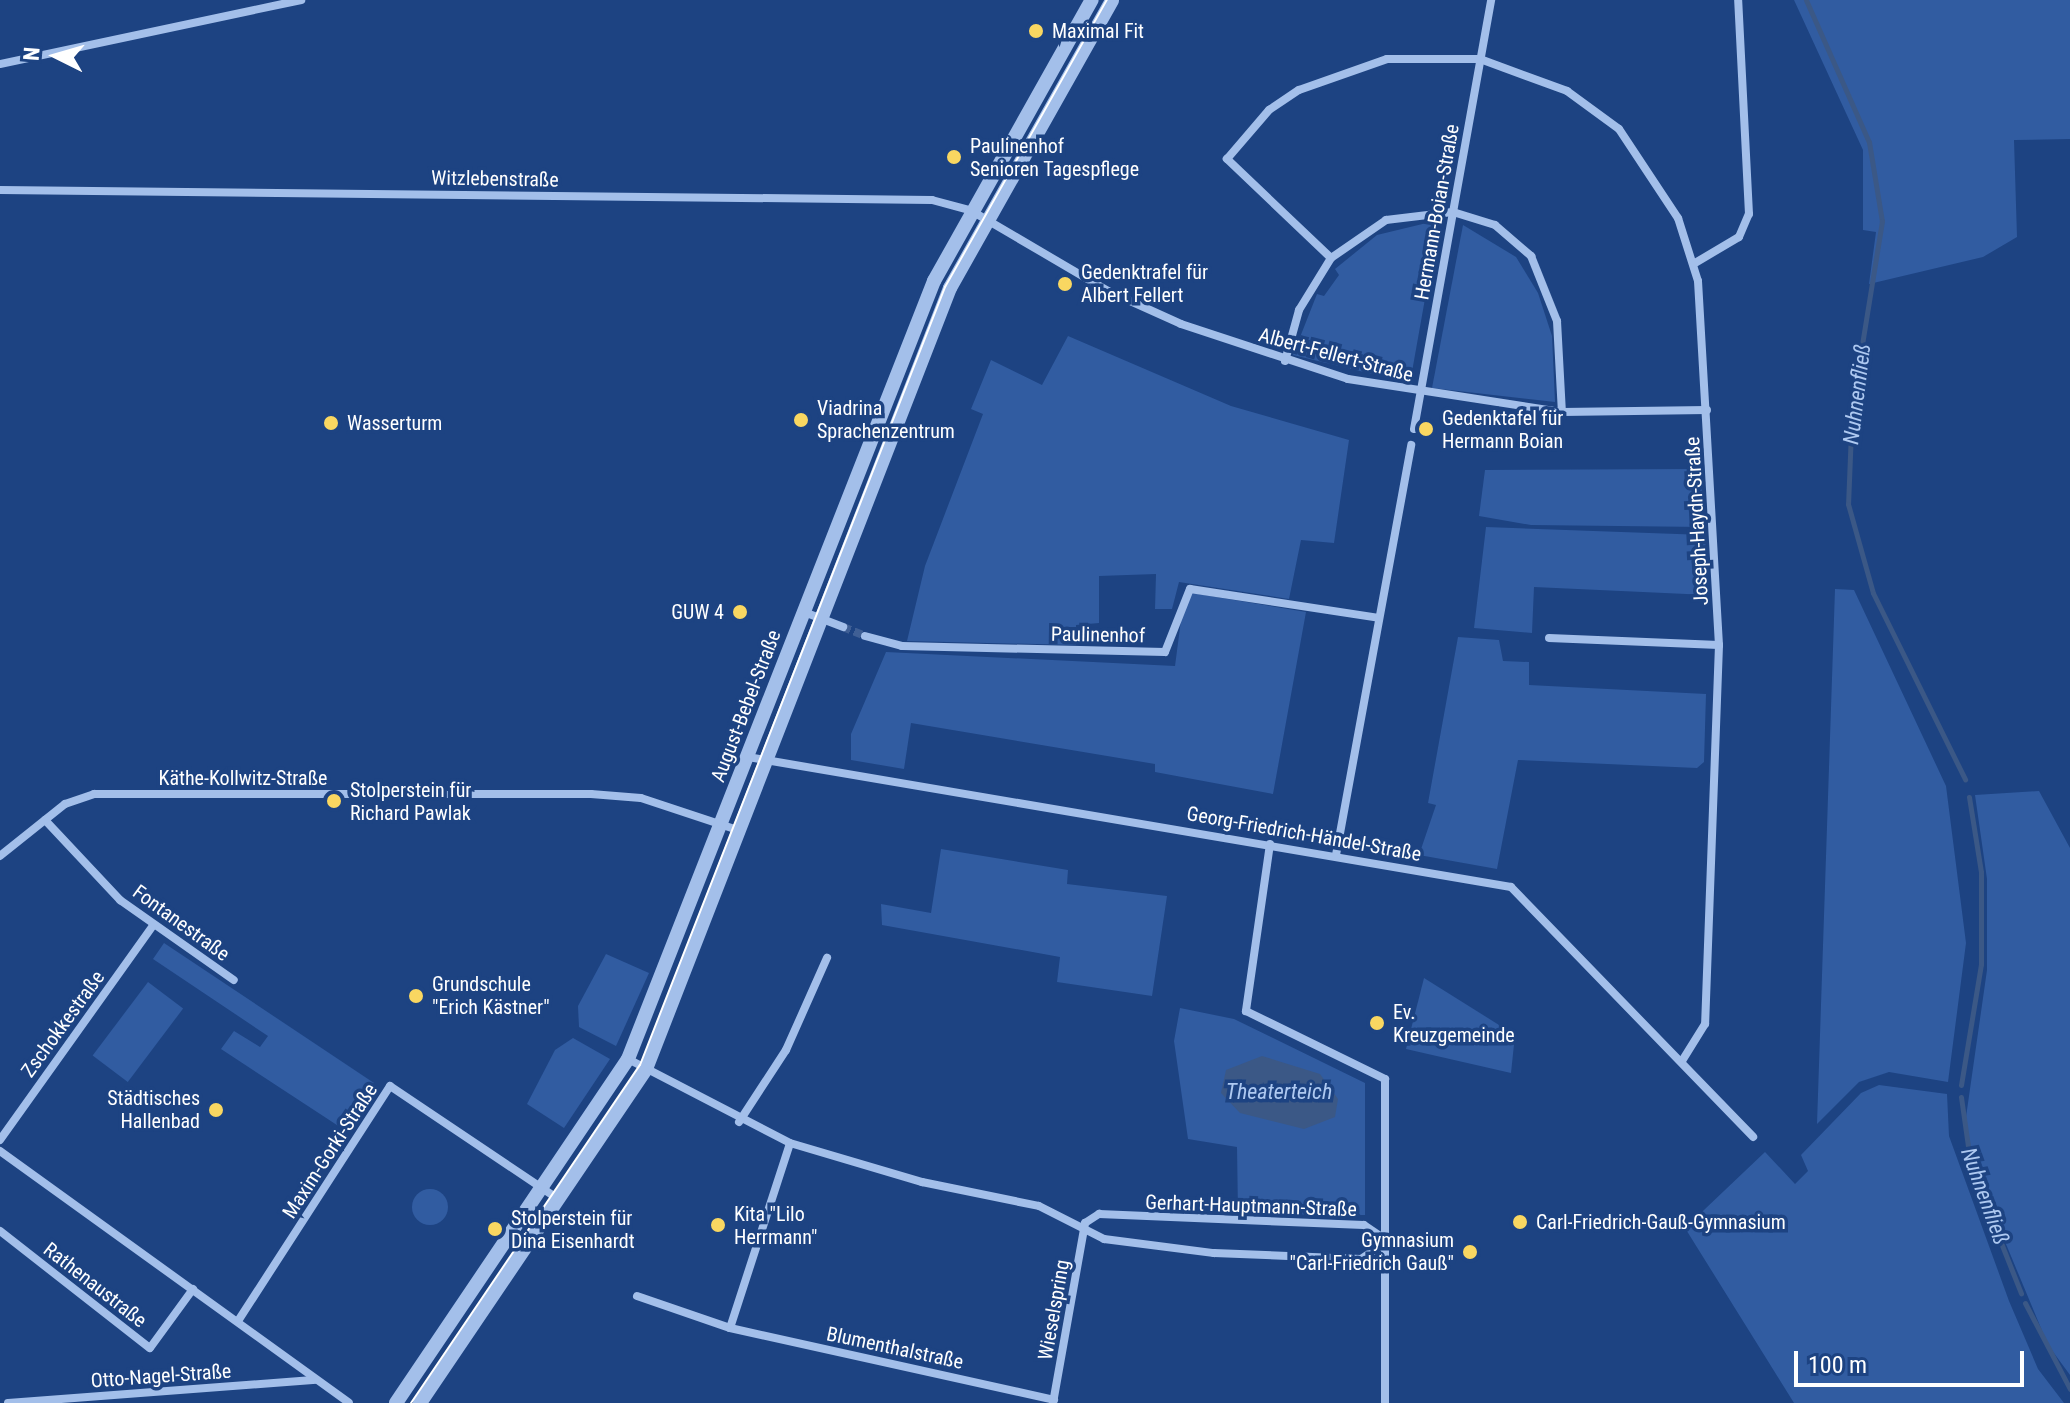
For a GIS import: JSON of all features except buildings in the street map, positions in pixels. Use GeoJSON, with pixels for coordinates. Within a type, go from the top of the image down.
{"type":"FeatureCollection","features":[{"type":"Feature","properties":{"kind":"street"},"geometry":{"type":"LineString","coordinates":[[0,64],[301,0]]}},
{"type":"Feature","properties":{"kind":"street","name":"August-Bebel-Straße"},"geometry":{"type":"LineString","coordinates":[[396,1403],[628,1059],[934,281],[970,210],[1092,0]]}},
{"type":"Feature","properties":{"kind":"street","name":"Hermann-Boian-Straße"},"geometry":{"type":"LineString","coordinates":[[1414,429],[1491,0]]}},
{"type":"Feature","properties":{"kind":"street"},"geometry":{"type":"LineString","coordinates":[[1695,263],[1739,237],[1749,214],[1738,0]]}},
{"type":"Feature","properties":{"kind":"street","name":"August-Bebel-Straße"},"geometry":{"type":"LineString","coordinates":[[420,1403],[646,1069],[950,288],[1108,2]]}},
{"type":"Feature","properties":{"kind":"street"},"geometry":{"type":"LineString","coordinates":[[1331,258],[1227,159],[1232,146],[1269,110],[1336,72],[1387,59],[1480,59]]}},
{"type":"Feature","properties":{"kind":"street","name":"Joseph-Haydn-Straße"},"geometry":{"type":"LineString","coordinates":[[1480,59],[1567,91],[1619,129],[1664,189],[1695,263],[1707,410],[1719,645],[1705,1024],[1682,1061]]}},
{"type":"Feature","properties":{"kind":"street","name":"Witzlebenstraße"},"geometry":{"type":"LineString","coordinates":[[0,190],[932,200],[970,210],[986,220]]}},
{"type":"Feature","properties":{"kind":"street"},"geometry":{"type":"LineString","coordinates":[[1285,361],[1299,310],[1331,258],[1386,220],[1453,212],[1495,225],[1531,256],[1557,321],[1562,412]]}},
{"type":"Feature","properties":{"kind":"street","name":"Albert-Fellert-Straße"},"geometry":{"type":"LineString","coordinates":[[986,220],[1108,291],[1285,361],[1420,395],[1562,412],[1707,410]]}},
{"type":"Feature","properties":{"kind":"street"},"geometry":{"type":"LineString","coordinates":[[1336,855],[1411,445]]}},
{"type":"Feature","properties":{"kind":"street","name":"Paulinenhof"},"geometry":{"type":"LineString","coordinates":[[865,636],[902,646],[1165,652],[1190,589],[1379,618]]}},
{"type":"Feature","properties":{"kind":"street"},"geometry":{"type":"LineString","coordinates":[[804,612],[843,627]]}},
{"type":"Feature","properties":{"kind":"street"},"geometry":{"type":"LineString","coordinates":[[1549,638],[1719,645]]}},
{"type":"Feature","properties":{"kind":"street","name":"Georg-Friedrich-Händel-Straße"},"geometry":{"type":"LineString","coordinates":[[748,757],[1336,855],[1525,894],[1753,1137]]}},
{"type":"Feature","properties":{"kind":"street","name":"Käthe-Kollwitz-Straße"},"geometry":{"type":"LineString","coordinates":[[0,856],[45,820],[94,794],[591,794],[641,798],[741,831]]}},
{"type":"Feature","properties":{"kind":"street","name":"Fontanestraße"},"geometry":{"type":"LineString","coordinates":[[45,820],[152,927],[234,980]]}},
{"type":"Feature","properties":{"kind":"street"},"geometry":{"type":"LineString","coordinates":[[1270,844],[1246,1011],[1385,1079],[1388,1241],[1385,1403]]}},
{"type":"Feature","properties":{"kind":"street","name":"Zschokkestraße"},"geometry":{"type":"LineString","coordinates":[[0,1140],[152,927]]}},
{"type":"Feature","properties":{"kind":"street"},"geometry":{"type":"LineString","coordinates":[[739,1122],[786,1050],[827,958]]}},
{"type":"Feature","properties":{"kind":"street","name":"Gerhart-Hauptmann-Straße"},"geometry":{"type":"LineString","coordinates":[[628,1059],[739,1122],[790,1143],[1085,1223],[1104,1239],[1214,1253],[1361,1259],[1388,1241],[1364,1225],[1099,1214],[1085,1223]]}},
{"type":"Feature","properties":{"kind":"street","name":"Maxim-Gorki-Straße"},"geometry":{"type":"LineString","coordinates":[[238,1321],[345,1161],[390,1086],[558,1199]]}},
{"type":"Feature","properties":{"kind":"street"},"geometry":{"type":"LineString","coordinates":[[730,1328],[790,1143]]}},
{"type":"Feature","properties":{"kind":"street"},"geometry":{"type":"LineString","coordinates":[[0,1151],[349,1403]]}},
{"type":"Feature","properties":{"kind":"street","name":"Wieselspring"},"geometry":{"type":"LineString","coordinates":[[1053,1402],[1085,1223]]}},
{"type":"Feature","properties":{"kind":"street","name":"Rathenaustraße"},"geometry":{"type":"LineString","coordinates":[[0,1231],[150,1348],[193,1289]]}},
{"type":"Feature","properties":{"kind":"street","name":"Blumenthalstraße"},"geometry":{"type":"LineString","coordinates":[[637,1296],[730,1328],[1053,1402]]}},
{"type":"Feature","properties":{"kind":"street","name":"Otto-Nagel-Straße"},"geometry":{"type":"LineString","coordinates":[[8,1403],[316,1380]]}},
{"type":"Feature","properties":{"kind":"shaded area"},"geometry":{"type":"Polygon","coordinates":[[[1794,0],[2070,0],[2070,139],[2014,140],[2017,237],[1983,257],[1869,284],[1876,232],[1863,230],[1863,150],[1794,0]]]}},
{"type":"Feature","properties":{"kind":"shaded area"},"geometry":{"type":"Polygon","coordinates":[[[1439,220],[1410,383],[1293,355],[1317,294],[1324,296],[1339,275],[1335,269],[1377,235],[1439,220]]]}},
{"type":"Feature","properties":{"kind":"shaded area"},"geometry":{"type":"Polygon","coordinates":[[[1463,225],[1516,257],[1538,293],[1552,336],[1555,402],[1432,388],[1463,225]]]}},
{"type":"Feature","properties":{"kind":"shaded area"},"geometry":{"type":"Polygon","coordinates":[[[1068,336],[1231,406],[1349,440],[1334,543],[1301,540],[1289,599],[1179,582],[1172,609],[1155,609],[1156,574],[1099,576],[1099,623],[1076,625],[1076,645],[907,641],[925,566],[983,414],[971,409],[991,360],[1042,385],[1068,336]]]}},
{"type":"Feature","properties":{"kind":"shaded area"},"geometry":{"type":"Polygon","coordinates":[[[1701,469],[1704,527],[1531,525],[1479,516],[1485,470],[1701,469]]]}},
{"type":"Feature","properties":{"kind":"shaded area"},"geometry":{"type":"Polygon","coordinates":[[[1486,527],[1705,535],[1708,595],[1534,587],[1532,633],[1474,628],[1486,527]]]}},
{"type":"Feature","properties":{"kind":"shaded area"},"geometry":{"type":"Polygon","coordinates":[[[1835,589],[1854,590],[1946,786],[1966,943],[1948,1082],[1889,1072],[1859,1082],[1817,1124],[1835,589]]]}},
{"type":"Feature","properties":{"kind":"shaded area"},"geometry":{"type":"Polygon","coordinates":[[[1192,593],[1306,612],[1273,794],[1155,772],[1155,764],[911,723],[904,769],[851,760],[851,734],[886,652],[1175,666],[1184,597],[1192,593]]]}},
{"type":"Feature","properties":{"kind":"shaded area"},"geometry":{"type":"Polygon","coordinates":[[[1458,637],[1499,640],[1503,661],[1529,662],[1529,685],[1706,694],[1704,762],[1697,768],[1518,760],[1497,869],[1419,855],[1436,805],[1428,803],[1458,637]]]}},
{"type":"Feature","properties":{"kind":"shaded area"},"geometry":{"type":"Polygon","coordinates":[[[2039,791],[2070,848],[2070,1375],[2048,1345],[1976,1172],[1965,1124],[1987,970],[1987,879],[1975,795],[2039,791]]]}},
{"type":"Feature","properties":{"kind":"shaded area"},"geometry":{"type":"Polygon","coordinates":[[[941,849],[1068,870],[1067,884],[1167,896],[1152,996],[1057,982],[1060,957],[882,925],[881,904],[931,913],[941,849]]]}},
{"type":"Feature","properties":{"kind":"shaded area"},"geometry":{"type":"Polygon","coordinates":[[[164,943],[374,1083],[343,1129],[221,1049],[234,1031],[260,1047],[268,1036],[153,959],[164,943]]]}},
{"type":"Feature","properties":{"kind":"shaded area"},"geometry":{"type":"Polygon","coordinates":[[[606,954],[649,973],[616,1046],[579,1027],[578,1006],[606,954]]]}},
{"type":"Feature","properties":{"kind":"shaded area"},"geometry":{"type":"Polygon","coordinates":[[[1424,978],[1515,1035],[1511,1073],[1406,1049],[1424,978]]]}},
{"type":"Feature","properties":{"kind":"shaded area"},"geometry":{"type":"Polygon","coordinates":[[[148,982],[183,1008],[128,1082],[93,1055],[148,982]]]}},
{"type":"Feature","properties":{"kind":"shaded area"},"geometry":{"type":"Polygon","coordinates":[[[1180,1008],[1234,1019],[1365,1083],[1365,1215],[1238,1214],[1237,1147],[1188,1139],[1174,1041],[1180,1008]]]}},
{"type":"Feature","properties":{"kind":"shaded area"},"geometry":{"type":"Polygon","coordinates":[[[573,1038],[610,1059],[564,1128],[527,1104],[555,1050],[573,1038]]]}},
{"type":"Feature","properties":{"kind":"shaded area"},"geometry":{"type":"Polygon","coordinates":[[[1879,1085],[1947,1094],[1949,1136],[2009,1301],[2038,1369],[2064,1403],[1794,1403],[1685,1228],[1765,1152],[1795,1184],[1808,1171],[1801,1155],[1861,1093],[1879,1085]]]}},
{"type":"Feature","properties":{"kind":"shaded area"},"geometry":{"type":"Polygon","coordinates":[[[430,1189],[443,1194],[448,1207],[443,1220],[430,1225],[417,1220],[412,1207],[417,1194],[430,1189]]]}},
{"type":"Feature","properties":{"kind":"water","name":"Theaterteich"},"geometry":{"type":"Polygon","coordinates":[[[1262,1056],[1320,1074],[1338,1099],[1335,1117],[1304,1129],[1240,1113],[1221,1093],[1226,1070],[1262,1056]]]}},
{"type":"Feature","properties":{"kind":"waterway","name":"Nuhnenfließ"},"geometry":{"type":"LineString","coordinates":[[1806,0],[1869,142],[1882,221],[1852,406],[1848,504],[1873,593],[1965,779]]}},
{"type":"Feature","properties":{"kind":"waterway","name":"Nuhnenfließ"},"geometry":{"type":"LineString","coordinates":[[1961,1085],[1981,964],[1981,872],[1969,797]]}},
{"type":"Feature","properties":{"kind":"waterway","name":"Nuhnenfließ"},"geometry":{"type":"LineString","coordinates":[[1961,1097],[1971,1167],[2021,1293]]}},
{"type":"Feature","properties":{"kind":"waterway","name":"Nuhnenfließ"},"geometry":{"type":"LineString","coordinates":[[2025,1303],[2070,1389]]}},
{"type":"Feature","properties":{"kind":"tunnel"},"geometry":{"type":"LineString","coordinates":[[843,627],[865,636]]}},
{"type":"Feature","properties":{"kind":"tram line"},"geometry":{"type":"LineString","coordinates":[[411,1403],[640,1065],[945,287],[1107,0]]}},
{"type":"Feature","properties":{"kind":"place","name":"Maximal Fit"},"geometry":{"type":"Point","coordinates":[1036,31]}},
{"type":"Feature","properties":{"kind":"place","name":"Paulinenhof Senioren Tagespflege"},"geometry":{"type":"Point","coordinates":[954,157]}},
{"type":"Feature","properties":{"kind":"place","name":"Gedenktrafel für Albert Fellert"},"geometry":{"type":"Point","coordinates":[1065,284]}},
{"type":"Feature","properties":{"kind":"place","name":"Viadrina Sprachenzentrum"},"geometry":{"type":"Point","coordinates":[801,420]}},
{"type":"Feature","properties":{"kind":"place","name":"Wasserturm"},"geometry":{"type":"Point","coordinates":[331,423]}},
{"type":"Feature","properties":{"kind":"place","name":"Gedenktafel für Hermann Boian"},"geometry":{"type":"Point","coordinates":[1426,429]}},
{"type":"Feature","properties":{"kind":"place","name":"GUW 4"},"geometry":{"type":"Point","coordinates":[740,612]}},
{"type":"Feature","properties":{"kind":"place","name":"Stolperstein für Richard Pawlak"},"geometry":{"type":"Point","coordinates":[334,801]}},
{"type":"Feature","properties":{"kind":"place","name":"Grundschule \"Erich Kästner\""},"geometry":{"type":"Point","coordinates":[416,996]}},
{"type":"Feature","properties":{"kind":"place","name":"Ev. Kreuzgemeinde"},"geometry":{"type":"Point","coordinates":[1377,1023]}},
{"type":"Feature","properties":{"kind":"place","name":"Städtisches Hallenbad"},"geometry":{"type":"Point","coordinates":[216,1110]}},
{"type":"Feature","properties":{"kind":"place","name":"Carl-Friedrich-Gauß-Gymnasium"},"geometry":{"type":"Point","coordinates":[1520,1222]}},
{"type":"Feature","properties":{"kind":"place","name":"Kita \"Lilo Herrmann\""},"geometry":{"type":"Point","coordinates":[718,1225]}},
{"type":"Feature","properties":{"kind":"place","name":"Stolperstein für Dina Eisenhardt"},"geometry":{"type":"Point","coordinates":[495,1229]}},
{"type":"Feature","properties":{"kind":"place","name":"Gymnasium \"Carl-Friedrich Gauß\""},"geometry":{"type":"Point","coordinates":[1470,1252]}}]}
